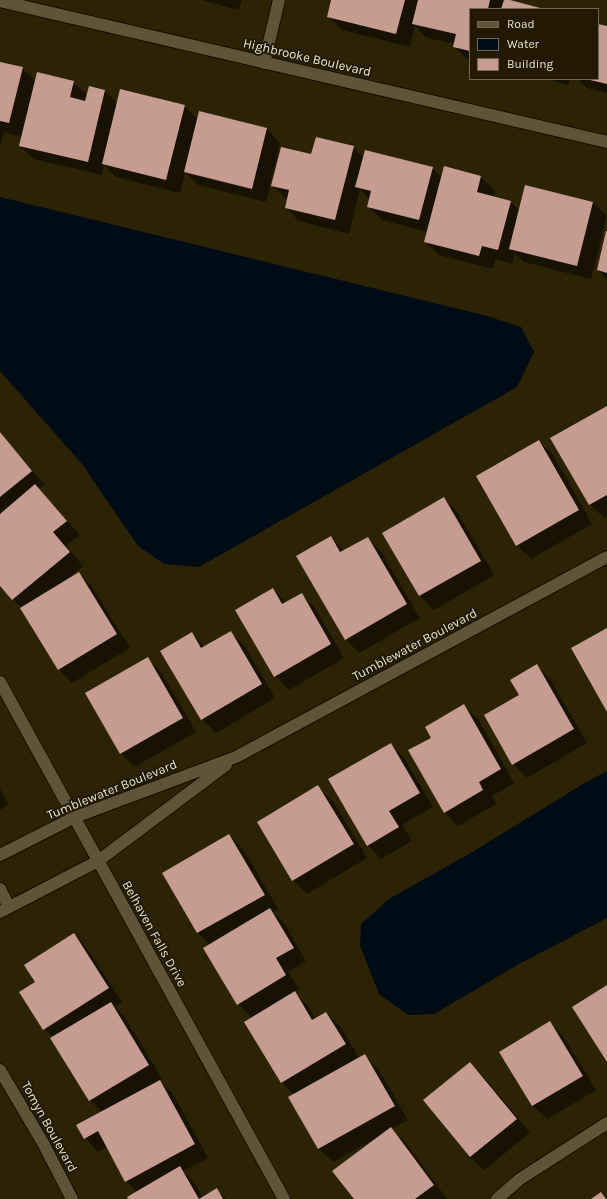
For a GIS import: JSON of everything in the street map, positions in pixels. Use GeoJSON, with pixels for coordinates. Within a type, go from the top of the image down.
{"type":"FeatureCollection","features":[{"type":"Feature","properties":{"kind":"street"},"geometry":{"type":"LineString","coordinates":[[264,63],[279,0]]}},
{"type":"Feature","properties":{"kind":"street","name":"Highbrooke Boulevard"},"geometry":{"type":"LineString","coordinates":[[0,1],[607,142]]}},
{"type":"Feature","properties":{"kind":"street","name":"Tumblewater Boulevard"},"geometry":{"type":"LineString","coordinates":[[0,855],[75,817],[236,757],[607,557]]}},
{"type":"Feature","properties":{"kind":"street","name":"Belhaven Falls Drive"},"geometry":{"type":"LineString","coordinates":[[0,682],[284,1199]]}},
{"type":"Feature","properties":{"kind":"street","name":"Tumblewater Boulevard"},"geometry":{"type":"LineString","coordinates":[[5,910],[98,861],[236,757]]}},
{"type":"Feature","properties":{"kind":"street"},"geometry":{"type":"LineString","coordinates":[[0,889],[5,910]]}},
{"type":"Feature","properties":{"kind":"street","name":"Tomyn Boulevard"},"geometry":{"type":"LineString","coordinates":[[0,1070],[43,1143],[72,1199]]}},
{"type":"Feature","properties":{"kind":"street"},"geometry":{"type":"LineString","coordinates":[[497,1199],[520,1179],[607,1123]]}},
{"type":"Feature","properties":{"kind":"water"},"geometry":{"type":"Polygon","coordinates":[[[0,197],[487,316],[521,327],[534,352],[517,387],[199,567],[164,564],[138,546],[82,464],[0,371],[0,197]]]}},
{"type":"Feature","properties":{"kind":"water"},"geometry":{"type":"Polygon","coordinates":[[[607,771],[607,918],[519,964],[434,1014],[408,1015],[379,994],[360,945],[361,924],[389,899],[474,851],[583,784],[607,771]]]}},
{"type":"Feature","properties":{"kind":"building"},"geometry":{"type":"Polygon","coordinates":[[[331,0],[405,0],[396,34],[327,17],[331,0]]]}},
{"type":"Feature","properties":{"kind":"building"},"geometry":{"type":"Polygon","coordinates":[[[418,0],[490,0],[488,8],[469,8],[469,51],[453,47],[456,34],[412,24],[418,0]]]}},
{"type":"Feature","properties":{"kind":"building"},"geometry":{"type":"Polygon","coordinates":[[[504,0],[510,0],[540,8],[501,8],[504,0]]]}},
{"type":"Feature","properties":{"kind":"building"},"geometry":{"type":"Polygon","coordinates":[[[599,24],[607,26],[607,84],[590,80],[599,80],[599,24]]]}},
{"type":"Feature","properties":{"kind":"building"},"geometry":{"type":"Polygon","coordinates":[[[0,62],[23,67],[9,123],[0,121],[0,62]]]}},
{"type":"Feature","properties":{"kind":"building"},"geometry":{"type":"Polygon","coordinates":[[[37,72],[74,81],[70,97],[85,101],[89,86],[105,90],[88,162],[19,146],[37,72]]]}},
{"type":"Feature","properties":{"kind":"building"},"geometry":{"type":"Polygon","coordinates":[[[120,89],[185,105],[166,180],[102,164],[120,89]]]}},
{"type":"Feature","properties":{"kind":"building"},"geometry":{"type":"Polygon","coordinates":[[[199,111],[267,128],[252,189],[184,172],[199,111]]]}},
{"type":"Feature","properties":{"kind":"building"},"geometry":{"type":"Polygon","coordinates":[[[316,137],[354,146],[335,220],[285,208],[289,190],[271,186],[281,147],[311,154],[316,137]]]}},
{"type":"Feature","properties":{"kind":"building"},"geometry":{"type":"Polygon","coordinates":[[[365,150],[433,167],[419,220],[367,207],[371,191],[355,187],[365,150]]]}},
{"type":"Feature","properties":{"kind":"building"},"geometry":{"type":"Polygon","coordinates":[[[444,166],[481,176],[477,192],[511,201],[498,250],[482,246],[479,256],[424,242],[444,166]]]}},
{"type":"Feature","properties":{"kind":"building"},"geometry":{"type":"Polygon","coordinates":[[[525,185],[593,202],[577,266],[509,249],[525,185]]]}},
{"type":"Feature","properties":{"kind":"building"},"geometry":{"type":"Polygon","coordinates":[[[607,231],[607,273],[597,270],[607,231]]]}},
{"type":"Feature","properties":{"kind":"building"},"geometry":{"type":"Polygon","coordinates":[[[607,406],[607,495],[589,505],[550,438],[607,406]]]}},
{"type":"Feature","properties":{"kind":"building"},"geometry":{"type":"Polygon","coordinates":[[[0,432],[32,471],[0,497],[0,432]]]}},
{"type":"Feature","properties":{"kind":"building"},"geometry":{"type":"Polygon","coordinates":[[[539,440],[579,510],[516,546],[476,476],[539,440]]]}},
{"type":"Feature","properties":{"kind":"building"},"geometry":{"type":"Polygon","coordinates":[[[35,484],[67,521],[53,532],[70,552],[12,600],[0,586],[0,514],[35,484]]]}},
{"type":"Feature","properties":{"kind":"building"},"geometry":{"type":"Polygon","coordinates":[[[444,497],[481,561],[419,596],[382,533],[444,497]]]}},
{"type":"Feature","properties":{"kind":"building"},"geometry":{"type":"Polygon","coordinates":[[[331,536],[340,552],[368,537],[407,604],[345,640],[296,556],[331,536]]]}},
{"type":"Feature","properties":{"kind":"building"},"geometry":{"type":"Polygon","coordinates":[[[79,572],[117,634],[58,670],[20,608],[79,572]]]}},
{"type":"Feature","properties":{"kind":"building"},"geometry":{"type":"Polygon","coordinates":[[[273,588],[282,604],[302,593],[331,644],[274,677],[235,610],[273,588]]]}},
{"type":"Feature","properties":{"kind":"building"},"geometry":{"type":"Polygon","coordinates":[[[607,628],[607,712],[571,648],[607,628]]]}},
{"type":"Feature","properties":{"kind":"building"},"geometry":{"type":"Polygon","coordinates":[[[231,631],[262,684],[201,720],[160,651],[192,632],[201,648],[231,631]]]}},
{"type":"Feature","properties":{"kind":"building"},"geometry":{"type":"Polygon","coordinates":[[[148,657],[183,718],[120,754],[85,693],[148,657]]]}},
{"type":"Feature","properties":{"kind":"building"},"geometry":{"type":"Polygon","coordinates":[[[537,664],[574,729],[512,765],[484,715],[519,695],[510,680],[537,664]]]}},
{"type":"Feature","properties":{"kind":"building"},"geometry":{"type":"Polygon","coordinates":[[[464,704],[501,769],[479,782],[483,790],[444,813],[408,750],[431,738],[425,727],[464,704]]]}},
{"type":"Feature","properties":{"kind":"building"},"geometry":{"type":"Polygon","coordinates":[[[391,743],[420,793],[389,811],[399,827],[367,846],[328,779],[391,743]]]}},
{"type":"Feature","properties":{"kind":"building"},"geometry":{"type":"Polygon","coordinates":[[[318,785],[354,844],[292,881],[257,822],[318,785]]]}},
{"type":"Feature","properties":{"kind":"building"},"geometry":{"type":"Polygon","coordinates":[[[229,834],[265,895],[197,933],[162,873],[229,834]]]}},
{"type":"Feature","properties":{"kind":"building"},"geometry":{"type":"Polygon","coordinates":[[[270,908],[294,948],[276,958],[286,975],[237,1005],[203,948],[270,908]]]}},
{"type":"Feature","properties":{"kind":"building"},"geometry":{"type":"Polygon","coordinates":[[[74,933],[109,988],[43,1030],[19,992],[35,982],[24,965],[74,933]]]}},
{"type":"Feature","properties":{"kind":"building"},"geometry":{"type":"Polygon","coordinates":[[[607,985],[607,1062],[572,1007],[607,985]]]}},
{"type":"Feature","properties":{"kind":"building"},"geometry":{"type":"Polygon","coordinates":[[[295,991],[312,1020],[326,1012],[346,1044],[281,1083],[244,1022],[295,991]]]}},
{"type":"Feature","properties":{"kind":"building"},"geometry":{"type":"Polygon","coordinates":[[[111,1002],[149,1065],[89,1101],[50,1038],[111,1002]]]}},
{"type":"Feature","properties":{"kind":"building"},"geometry":{"type":"Polygon","coordinates":[[[550,1021],[583,1076],[532,1106],[499,1052],[550,1021]]]}},
{"type":"Feature","properties":{"kind":"building"},"geometry":{"type":"Polygon","coordinates":[[[365,1054],[395,1106],[318,1149],[288,1097],[365,1054]]]}},
{"type":"Feature","properties":{"kind":"building"},"geometry":{"type":"Polygon","coordinates":[[[470,1062],[517,1119],[470,1157],[423,1100],[470,1062]]]}},
{"type":"Feature","properties":{"kind":"building"},"geometry":{"type":"Polygon","coordinates":[[[160,1080],[195,1144],[125,1182],[98,1131],[84,1139],[76,1125],[160,1080]]]}},
{"type":"Feature","properties":{"kind":"building"},"geometry":{"type":"Polygon","coordinates":[[[391,1127],[434,1185],[415,1199],[354,1199],[332,1171],[391,1127]]]}},
{"type":"Feature","properties":{"kind":"building"},"geometry":{"type":"Polygon","coordinates":[[[180,1166],[199,1199],[128,1199],[127,1197],[180,1166]]]}},
{"type":"Feature","properties":{"kind":"building"},"geometry":{"type":"Polygon","coordinates":[[[217,1188],[223,1199],[199,1199],[217,1188]]]}},
{"type":"Feature","properties":{"kind":"building"},"geometry":{"type":"Polygon","coordinates":[[[601,1192],[606,1199],[591,1199],[601,1192]]]}}]}
